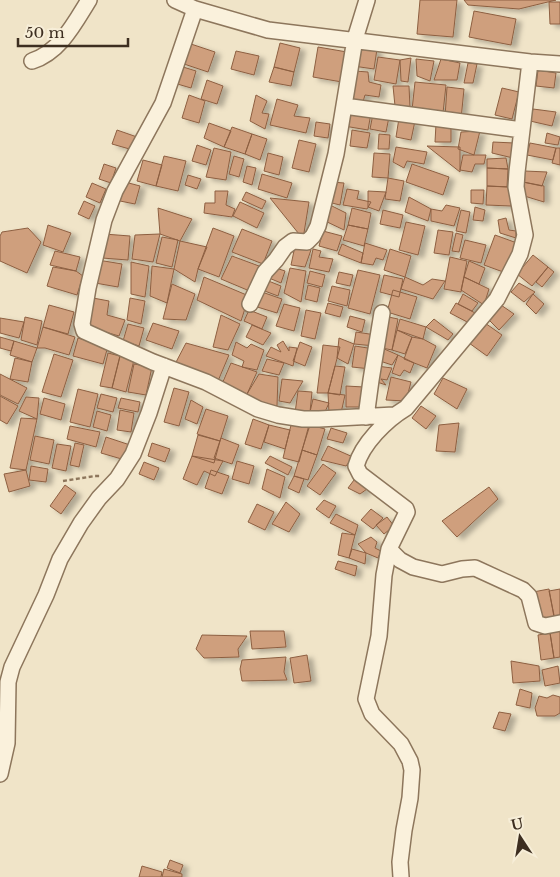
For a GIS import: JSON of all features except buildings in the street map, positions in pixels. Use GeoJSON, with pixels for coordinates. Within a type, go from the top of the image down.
{"type":"FeatureCollection","features":[{"type":"Feature","properties":{"kind":"street"},"geometry":{"type":"LineString","coordinates":[[32,61],[43,57],[55,49],[89,0]]}},
{"type":"Feature","properties":{"kind":"street"},"geometry":{"type":"LineString","coordinates":[[174,0],[195,10],[268,30],[560,64]]}},
{"type":"Feature","properties":{"kind":"street"},"geometry":{"type":"LineString","coordinates":[[250,304],[264,272],[285,247],[292,241],[307,242],[313,236],[318,226],[336,154],[355,39],[367,0]]}},
{"type":"Feature","properties":{"kind":"street"},"geometry":{"type":"LineString","coordinates":[[195,10],[163,103],[115,191],[104,220],[88,288],[82,324],[86,332],[206,382],[258,409],[278,415],[303,418],[394,415]]}},
{"type":"Feature","properties":{"kind":"street"},"geometry":{"type":"LineString","coordinates":[[401,877],[400,862],[410,798],[412,770],[410,761],[400,744],[372,714],[366,699],[379,636],[384,575],[389,549],[407,510],[360,474],[356,466],[359,456],[380,428],[394,415],[406,408],[497,299],[520,254],[525,235],[516,187],[530,62]]}},
{"type":"Feature","properties":{"kind":"street"},"geometry":{"type":"LineString","coordinates":[[344,106],[522,130]]}},
{"type":"Feature","properties":{"kind":"street"},"geometry":{"type":"LineString","coordinates":[[366,417],[382,313]]}},
{"type":"Feature","properties":{"kind":"street"},"geometry":{"type":"LineString","coordinates":[[0,774],[7,743],[8,682],[12,668],[46,595],[60,559],[81,522],[99,498],[117,479],[133,454],[164,366]]}},
{"type":"Feature","properties":{"kind":"street"},"geometry":{"type":"LineString","coordinates":[[389,549],[400,560],[413,568],[442,574],[475,568],[488,573],[523,590],[529,596],[536,623],[545,626],[560,623]]}},
{"type":"Feature","properties":{"kind":"path"},"geometry":{"type":"LineString","coordinates":[[63,482],[95,476],[117,479]]}}]}
